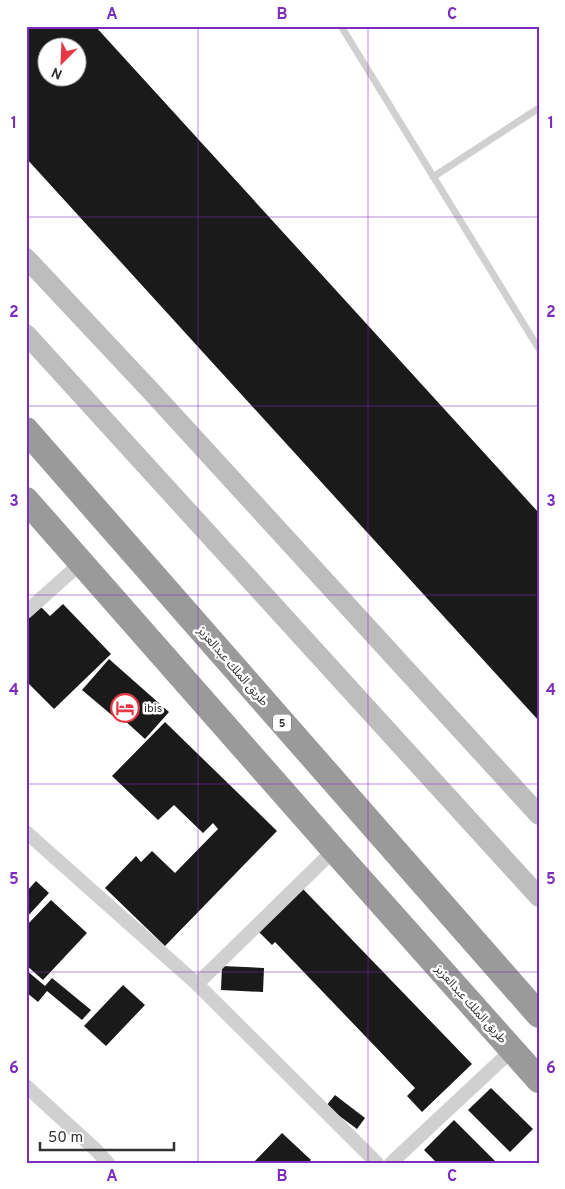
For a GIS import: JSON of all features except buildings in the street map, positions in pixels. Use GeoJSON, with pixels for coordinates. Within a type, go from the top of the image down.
{"type":"FeatureCollection","features":[{"type":"Feature","properties":{"kind":"highway","name":"طريق الملك عبدالعزيز"},"geometry":{"type":"LineString","coordinates":[[26,430],[539,1015]]}},
{"type":"Feature","properties":{"kind":"highway","name":"طريق الملك عبدالعزيز"},"geometry":{"type":"LineString","coordinates":[[26,500],[539,1080]]}},
{"type":"Feature","properties":{"kind":"main road"},"geometry":{"type":"LineString","coordinates":[[26,258],[150,390],[539,816]]}},
{"type":"Feature","properties":{"kind":"main road"},"geometry":{"type":"LineString","coordinates":[[26,334],[539,897]]}},
{"type":"Feature","properties":{"kind":"street"},"geometry":{"type":"LineString","coordinates":[[26,612],[80,563]]}},
{"type":"Feature","properties":{"kind":"street"},"geometry":{"type":"LineString","coordinates":[[26,832],[197,984],[377,1163]]}},
{"type":"Feature","properties":{"kind":"street"},"geometry":{"type":"LineString","coordinates":[[197,984],[334,850]]}},
{"type":"Feature","properties":{"kind":"street"},"geometry":{"type":"LineString","coordinates":[[391,1163],[512,1050]]}},
{"type":"Feature","properties":{"kind":"street"},"geometry":{"type":"LineString","coordinates":[[26,1086],[108,1163]]}},
{"type":"Feature","properties":{"kind":"lane"},"geometry":{"type":"LineString","coordinates":[[342,26],[432,178],[539,349]]}},
{"type":"Feature","properties":{"kind":"lane"},"geometry":{"type":"LineString","coordinates":[[432,178],[539,108]]}},
{"type":"Feature","properties":{"kind":"place","name":"ibis"},"geometry":{"type":"Point","coordinates":[125,708]}}]}
